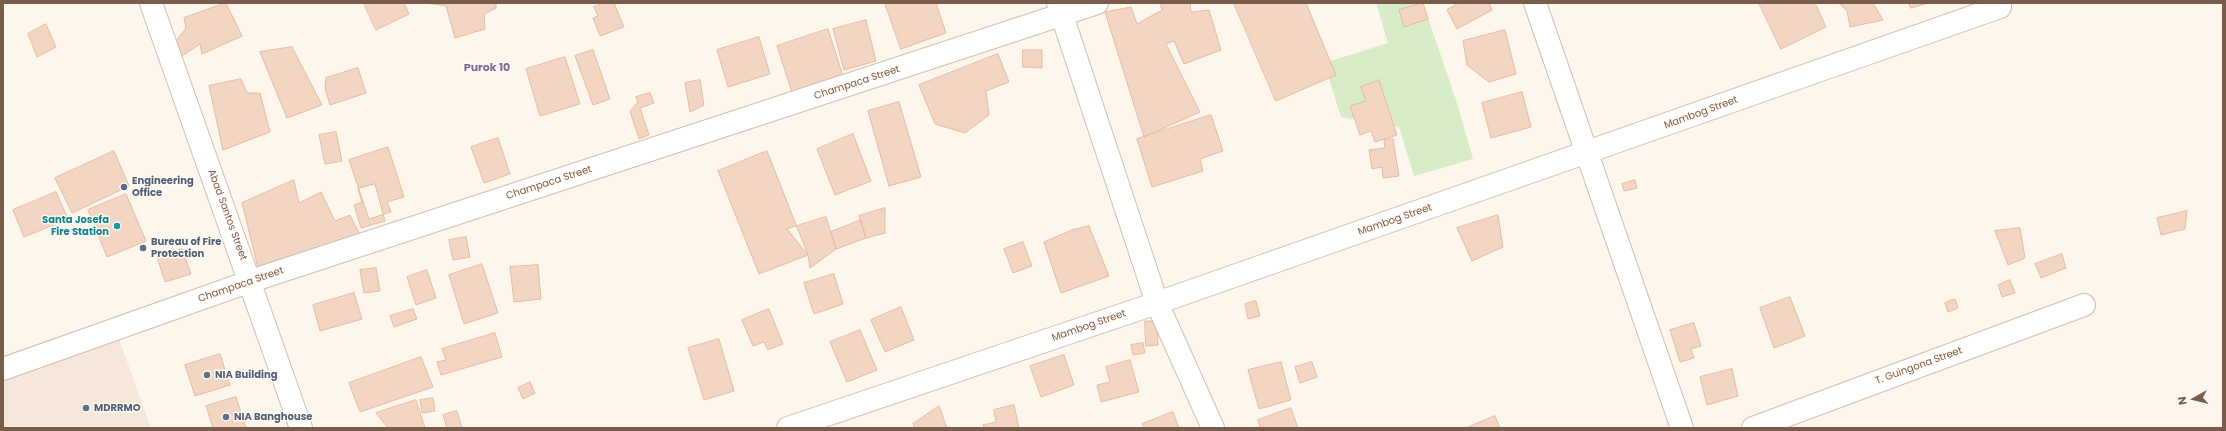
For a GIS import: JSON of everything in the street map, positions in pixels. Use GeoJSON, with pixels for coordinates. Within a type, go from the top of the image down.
{"type":"FeatureCollection","features":[{"type":"Feature","properties":{"kind":"street","name":"Abad Santos Street"},"geometry":{"type":"LineString","coordinates":[[151,3],[251,281],[301,428]]}},
{"type":"Feature","properties":{"kind":"street","name":"Champaca Street"},"geometry":{"type":"LineString","coordinates":[[3,369],[251,281],[1060,9],[1097,3]]}},
{"type":"Feature","properties":{"kind":"street"},"geometry":{"type":"LineString","coordinates":[[1535,3],[1682,428]]}},
{"type":"Feature","properties":{"kind":"street","name":"Mambog Street"},"geometry":{"type":"LineString","coordinates":[[788,428],[1157,303],[2000,7]]}},
{"type":"Feature","properties":{"kind":"street"},"geometry":{"type":"LineString","coordinates":[[1060,9],[1157,303],[1213,428]]}},
{"type":"Feature","properties":{"kind":"street","name":"T. Guingona Street"},"geometry":{"type":"LineString","coordinates":[[1753,428],[2084,305]]}},
{"type":"Feature","properties":{"kind":"shaded area"},"geometry":{"type":"Polygon","coordinates":[[[118,336],[151,428],[3,428],[3,378],[118,336]]]}},
{"type":"Feature","properties":{"kind":"green space"},"geometry":{"type":"Polygon","coordinates":[[[1376,3],[1423,3],[1457,103],[1473,159],[1414,176],[1399,127],[1341,117],[1324,63],[1388,43],[1376,3]]]}},
{"type":"Feature","properties":{"kind":"building"},"geometry":{"type":"Polygon","coordinates":[[[226,3],[242,36],[202,54],[200,44],[179,58],[176,41],[186,28],[184,18],[226,3]]]}},
{"type":"Feature","properties":{"kind":"building"},"geometry":{"type":"Polygon","coordinates":[[[364,3],[404,3],[409,14],[376,30],[364,3]]]}},
{"type":"Feature","properties":{"kind":"building"},"geometry":{"type":"Polygon","coordinates":[[[425,3],[496,3],[496,8],[484,14],[485,29],[455,38],[446,6],[425,3]]]}},
{"type":"Feature","properties":{"kind":"building"},"geometry":{"type":"Polygon","coordinates":[[[604,3],[614,3],[624,27],[600,36],[593,18],[598,16],[594,7],[604,3]]]}},
{"type":"Feature","properties":{"kind":"building"},"geometry":{"type":"Polygon","coordinates":[[[885,3],[936,3],[946,33],[901,49],[885,3]]]}},
{"type":"Feature","properties":{"kind":"building"},"geometry":{"type":"Polygon","coordinates":[[[1160,3],[1190,3],[1191,12],[1209,10],[1221,50],[1184,64],[1174,41],[1166,44],[1200,112],[1144,137],[1105,12],[1131,7],[1137,24],[1162,10],[1160,3]]]}},
{"type":"Feature","properties":{"kind":"building"},"geometry":{"type":"Polygon","coordinates":[[[1234,3],[1306,3],[1336,75],[1276,101],[1234,3]]]}},
{"type":"Feature","properties":{"kind":"building"},"geometry":{"type":"Polygon","coordinates":[[[1423,3],[1428,19],[1404,27],[1399,10],[1423,3]]]}},
{"type":"Feature","properties":{"kind":"building"},"geometry":{"type":"Polygon","coordinates":[[[1459,3],[1489,3],[1492,10],[1457,29],[1447,10],[1459,3]]]}},
{"type":"Feature","properties":{"kind":"building"},"geometry":{"type":"Polygon","coordinates":[[[1759,3],[1815,3],[1826,27],[1781,49],[1759,3]]]}},
{"type":"Feature","properties":{"kind":"building"},"geometry":{"type":"Polygon","coordinates":[[[1839,3],[1873,3],[1883,20],[1850,27],[1847,11],[1839,3]]]}},
{"type":"Feature","properties":{"kind":"building"},"geometry":{"type":"Polygon","coordinates":[[[1909,3],[1928,3],[1911,8],[1909,3]]]}},
{"type":"Feature","properties":{"kind":"building"},"geometry":{"type":"Polygon","coordinates":[[[866,20],[876,61],[844,70],[833,29],[866,20]]]}},
{"type":"Feature","properties":{"kind":"building"},"geometry":{"type":"Polygon","coordinates":[[[46,24],[56,47],[37,57],[28,34],[46,24]]]}},
{"type":"Feature","properties":{"kind":"building"},"geometry":{"type":"Polygon","coordinates":[[[828,29],[843,76],[792,92],[777,46],[828,29]]]}},
{"type":"Feature","properties":{"kind":"building"},"geometry":{"type":"Polygon","coordinates":[[[1505,30],[1516,74],[1489,82],[1467,65],[1463,41],[1505,30]]]}},
{"type":"Feature","properties":{"kind":"building"},"geometry":{"type":"Polygon","coordinates":[[[759,37],[770,74],[728,87],[717,50],[759,37]]]}},
{"type":"Feature","properties":{"kind":"building"},"geometry":{"type":"Polygon","coordinates":[[[292,47],[322,105],[287,118],[260,52],[292,47]]]}},
{"type":"Feature","properties":{"kind":"building"},"geometry":{"type":"Polygon","coordinates":[[[593,50],[610,99],[593,105],[575,56],[593,50]]]}},
{"type":"Feature","properties":{"kind":"building"},"geometry":{"type":"Polygon","coordinates":[[[1023,50],[1042,50],[1042,68],[1023,67],[1023,50]]]}},
{"type":"Feature","properties":{"kind":"building"},"geometry":{"type":"Polygon","coordinates":[[[998,54],[1009,82],[986,91],[989,115],[965,133],[935,124],[919,85],[998,54]]]}},
{"type":"Feature","properties":{"kind":"building"},"geometry":{"type":"Polygon","coordinates":[[[565,57],[580,104],[540,116],[526,69],[565,57]]]}},
{"type":"Feature","properties":{"kind":"building"},"geometry":{"type":"Polygon","coordinates":[[[358,68],[366,93],[330,105],[325,88],[326,78],[358,68]]]}},
{"type":"Feature","properties":{"kind":"building"},"geometry":{"type":"Polygon","coordinates":[[[241,79],[247,93],[260,93],[270,132],[223,150],[209,86],[241,79]]]}},
{"type":"Feature","properties":{"kind":"building"},"geometry":{"type":"Polygon","coordinates":[[[700,80],[704,105],[690,112],[685,83],[700,80]]]}},
{"type":"Feature","properties":{"kind":"building"},"geometry":{"type":"Polygon","coordinates":[[[1379,80],[1397,135],[1375,142],[1371,131],[1360,135],[1350,106],[1366,101],[1361,87],[1379,80]]]}},
{"type":"Feature","properties":{"kind":"building"},"geometry":{"type":"Polygon","coordinates":[[[1522,92],[1531,127],[1491,138],[1482,103],[1522,92]]]}},
{"type":"Feature","properties":{"kind":"building"},"geometry":{"type":"Polygon","coordinates":[[[650,93],[654,103],[640,108],[649,135],[639,139],[630,111],[638,102],[636,97],[650,93]]]}},
{"type":"Feature","properties":{"kind":"building"},"geometry":{"type":"Polygon","coordinates":[[[899,102],[921,177],[889,186],[868,111],[899,102]]]}},
{"type":"Feature","properties":{"kind":"building"},"geometry":{"type":"Polygon","coordinates":[[[1211,115],[1223,151],[1200,159],[1203,171],[1152,187],[1137,139],[1211,115]]]}},
{"type":"Feature","properties":{"kind":"building"},"geometry":{"type":"Polygon","coordinates":[[[336,132],[342,161],[325,164],[319,135],[336,132]]]}},
{"type":"Feature","properties":{"kind":"building"},"geometry":{"type":"Polygon","coordinates":[[[853,134],[871,181],[835,195],[817,149],[853,134]]]}},
{"type":"Feature","properties":{"kind":"building"},"geometry":{"type":"Polygon","coordinates":[[[498,138],[510,174],[484,183],[471,147],[498,138]]]}},
{"type":"Feature","properties":{"kind":"building"},"geometry":{"type":"Polygon","coordinates":[[[1393,139],[1399,176],[1383,178],[1382,167],[1372,169],[1369,150],[1385,148],[1384,140],[1393,139]]]}},
{"type":"Feature","properties":{"kind":"building"},"geometry":{"type":"Polygon","coordinates":[[[388,147],[404,197],[387,202],[391,212],[369,219],[349,160],[388,147]]]}},
{"type":"Feature","properties":{"kind":"building"},"geometry":{"type":"Polygon","coordinates":[[[114,151],[129,186],[72,213],[55,178],[114,151]]]}},
{"type":"Feature","properties":{"kind":"building"},"geometry":{"type":"Polygon","coordinates":[[[767,151],[808,255],[759,274],[718,171],[767,151]]]}},
{"type":"Feature","properties":{"kind":"building"},"geometry":{"type":"Polygon","coordinates":[[[294,180],[299,203],[321,192],[335,221],[350,215],[362,239],[258,268],[242,203],[294,180]]]}},
{"type":"Feature","properties":{"kind":"building"},"geometry":{"type":"Polygon","coordinates":[[[1635,180],[1637,188],[1624,191],[1622,184],[1635,180]]]}},
{"type":"Feature","properties":{"kind":"building"},"geometry":{"type":"Polygon","coordinates":[[[375,184],[385,221],[361,228],[354,205],[362,202],[358,189],[375,184]]]}},
{"type":"Feature","properties":{"kind":"building"},"geometry":{"type":"Polygon","coordinates":[[[56,192],[68,219],[24,237],[13,210],[56,192]]]}},
{"type":"Feature","properties":{"kind":"building","name":"Santa Josefa Fire Station"},"geometry":{"type":"Polygon","coordinates":[[[126,194],[146,241],[107,257],[88,210],[126,194]]]}},
{"type":"Feature","properties":{"kind":"building"},"geometry":{"type":"Polygon","coordinates":[[[885,208],[885,233],[866,238],[859,216],[885,208]]]}},
{"type":"Feature","properties":{"kind":"building"},"geometry":{"type":"Polygon","coordinates":[[[2187,211],[2185,229],[2161,235],[2157,218],[2187,211]]]}},
{"type":"Feature","properties":{"kind":"building"},"geometry":{"type":"Polygon","coordinates":[[[1498,215],[1503,247],[1472,261],[1457,228],[1498,215]]]}},
{"type":"Feature","properties":{"kind":"building"},"geometry":{"type":"Polygon","coordinates":[[[826,217],[836,249],[810,268],[808,255],[787,229],[826,217]]]}},
{"type":"Feature","properties":{"kind":"building"},"geometry":{"type":"Polygon","coordinates":[[[861,220],[866,238],[836,249],[831,232],[861,220]]]}},
{"type":"Feature","properties":{"kind":"building"},"geometry":{"type":"Polygon","coordinates":[[[1089,226],[1109,276],[1061,293],[1044,242],[1072,230],[1089,226]]]}},
{"type":"Feature","properties":{"kind":"building"},"geometry":{"type":"Polygon","coordinates":[[[2020,228],[2025,258],[2008,265],[1995,231],[2020,228]]]}},
{"type":"Feature","properties":{"kind":"building"},"geometry":{"type":"Polygon","coordinates":[[[466,237],[470,257],[453,260],[449,240],[466,237]]]}},
{"type":"Feature","properties":{"kind":"building"},"geometry":{"type":"Polygon","coordinates":[[[1023,242],[1032,266],[1013,273],[1004,249],[1023,242]]]}},
{"type":"Feature","properties":{"kind":"building"},"geometry":{"type":"Polygon","coordinates":[[[182,249],[191,274],[165,282],[157,257],[182,249]]]}},
{"type":"Feature","properties":{"kind":"building"},"geometry":{"type":"Polygon","coordinates":[[[2062,254],[2066,268],[2041,278],[2035,264],[2062,254]]]}},
{"type":"Feature","properties":{"kind":"building"},"geometry":{"type":"Polygon","coordinates":[[[482,264],[498,313],[464,324],[449,275],[482,264]]]}},
{"type":"Feature","properties":{"kind":"building"},"geometry":{"type":"Polygon","coordinates":[[[538,265],[541,299],[514,302],[510,267],[538,265]]]}},
{"type":"Feature","properties":{"kind":"building"},"geometry":{"type":"Polygon","coordinates":[[[376,268],[380,291],[364,293],[360,270],[376,268]]]}},
{"type":"Feature","properties":{"kind":"building"},"geometry":{"type":"Polygon","coordinates":[[[427,270],[436,298],[416,305],[407,277],[427,270]]]}},
{"type":"Feature","properties":{"kind":"building"},"geometry":{"type":"Polygon","coordinates":[[[834,274],[843,304],[814,314],[804,283],[834,274]]]}},
{"type":"Feature","properties":{"kind":"building"},"geometry":{"type":"Polygon","coordinates":[[[2010,280],[2015,293],[2002,297],[1998,285],[2010,280]]]}},
{"type":"Feature","properties":{"kind":"building"},"geometry":{"type":"Polygon","coordinates":[[[354,293],[362,319],[320,331],[313,305],[354,293]]]}},
{"type":"Feature","properties":{"kind":"building"},"geometry":{"type":"Polygon","coordinates":[[[1790,297],[1805,336],[1774,348],[1760,308],[1790,297]]]}},
{"type":"Feature","properties":{"kind":"building"},"geometry":{"type":"Polygon","coordinates":[[[1955,299],[1958,308],[1948,312],[1945,303],[1955,299]]]}},
{"type":"Feature","properties":{"kind":"building"},"geometry":{"type":"Polygon","coordinates":[[[1256,301],[1260,316],[1248,319],[1245,304],[1256,301]]]}},
{"type":"Feature","properties":{"kind":"building"},"geometry":{"type":"Polygon","coordinates":[[[901,307],[914,340],[885,352],[871,320],[901,307]]]}},
{"type":"Feature","properties":{"kind":"building"},"geometry":{"type":"Polygon","coordinates":[[[413,309],[417,319],[394,327],[390,316],[413,309]]]}},
{"type":"Feature","properties":{"kind":"building"},"geometry":{"type":"Polygon","coordinates":[[[769,309],[783,344],[768,350],[764,342],[753,346],[742,320],[769,309]]]}},
{"type":"Feature","properties":{"kind":"building"},"geometry":{"type":"Polygon","coordinates":[[[1145,321],[1157,321],[1158,345],[1146,346],[1145,321]]]}},
{"type":"Feature","properties":{"kind":"building"},"geometry":{"type":"Polygon","coordinates":[[[1694,323],[1701,346],[1691,349],[1694,358],[1680,362],[1670,330],[1694,323]]]}},
{"type":"Feature","properties":{"kind":"building"},"geometry":{"type":"Polygon","coordinates":[[[860,330],[877,370],[847,382],[830,342],[860,330]]]}},
{"type":"Feature","properties":{"kind":"building"},"geometry":{"type":"Polygon","coordinates":[[[495,333],[502,357],[441,375],[437,362],[446,360],[442,349],[495,333]]]}},
{"type":"Feature","properties":{"kind":"building"},"geometry":{"type":"Polygon","coordinates":[[[719,339],[734,391],[704,400],[688,348],[719,339]]]}},
{"type":"Feature","properties":{"kind":"building"},"geometry":{"type":"Polygon","coordinates":[[[1143,343],[1145,353],[1133,355],[1131,345],[1143,343]]]}},
{"type":"Feature","properties":{"kind":"building","name":"NIA Building"},"geometry":{"type":"Polygon","coordinates":[[[220,354],[230,385],[195,396],[185,365],[220,354]]]}},
{"type":"Feature","properties":{"kind":"building"},"geometry":{"type":"Polygon","coordinates":[[[1064,355],[1074,385],[1041,397],[1030,366],[1064,355]]]}},
{"type":"Feature","properties":{"kind":"building"},"geometry":{"type":"Polygon","coordinates":[[[421,357],[433,387],[360,412],[349,383],[421,357]]]}},
{"type":"Feature","properties":{"kind":"building"},"geometry":{"type":"Polygon","coordinates":[[[1130,360],[1139,392],[1101,402],[1097,385],[1110,382],[1106,367],[1130,360]]]}},
{"type":"Feature","properties":{"kind":"building"},"geometry":{"type":"Polygon","coordinates":[[[1281,362],[1291,400],[1259,409],[1248,370],[1281,362]]]}},
{"type":"Feature","properties":{"kind":"building"},"geometry":{"type":"Polygon","coordinates":[[[1312,362],[1317,377],[1300,383],[1295,367],[1312,362]]]}},
{"type":"Feature","properties":{"kind":"building"},"geometry":{"type":"Polygon","coordinates":[[[1732,369],[1738,396],[1707,405],[1700,377],[1732,369]]]}},
{"type":"Feature","properties":{"kind":"building"},"geometry":{"type":"Polygon","coordinates":[[[530,382],[535,393],[523,399],[518,388],[530,382]]]}},
{"type":"Feature","properties":{"kind":"building","name":"NIA Banghouse"},"geometry":{"type":"Polygon","coordinates":[[[236,397],[246,428],[213,428],[206,406],[236,397]]]}},
{"type":"Feature","properties":{"kind":"building"},"geometry":{"type":"Polygon","coordinates":[[[433,398],[435,411],[422,413],[420,400],[433,398]]]}},
{"type":"Feature","properties":{"kind":"building"},"geometry":{"type":"Polygon","coordinates":[[[416,400],[425,428],[388,428],[376,413],[416,400]]]}},
{"type":"Feature","properties":{"kind":"building"},"geometry":{"type":"Polygon","coordinates":[[[1014,405],[1019,428],[984,428],[983,425],[996,422],[994,410],[1014,405]]]}},
{"type":"Feature","properties":{"kind":"building"},"geometry":{"type":"Polygon","coordinates":[[[939,406],[947,428],[915,428],[913,424],[939,406]]]}},
{"type":"Feature","properties":{"kind":"building"},"geometry":{"type":"Polygon","coordinates":[[[1291,408],[1298,428],[1260,428],[1258,420],[1291,408]]]}},
{"type":"Feature","properties":{"kind":"building"},"geometry":{"type":"Polygon","coordinates":[[[457,411],[462,428],[447,428],[443,415],[457,411]]]}},
{"type":"Feature","properties":{"kind":"building"},"geometry":{"type":"Polygon","coordinates":[[[1173,412],[1179,428],[1144,428],[1142,424],[1173,412]]]}},
{"type":"Feature","properties":{"kind":"building"},"geometry":{"type":"Polygon","coordinates":[[[1495,416],[1500,428],[1466,428],[1495,416]]]}},
{"type":"Feature","properties":{"kind":"place","name":"Engineering Office"},"geometry":{"type":"Point","coordinates":[124,187]}},
{"type":"Feature","properties":{"kind":"place","name":"Santa Josefa Fire Station"},"geometry":{"type":"Point","coordinates":[117,226]}},
{"type":"Feature","properties":{"kind":"place","name":"Bureau of Fire Protection"},"geometry":{"type":"Point","coordinates":[143,248]}},
{"type":"Feature","properties":{"kind":"place","name":"NIA Building"},"geometry":{"type":"Point","coordinates":[207,375]}},
{"type":"Feature","properties":{"kind":"place","name":"MDRRMO"},"geometry":{"type":"Point","coordinates":[86,408]}},
{"type":"Feature","properties":{"kind":"place","name":"NIA Banghouse"},"geometry":{"type":"Point","coordinates":[226,417]}},
{"type":"Feature","properties":{"kind":"district","name":"Purok 10"},"geometry":{"type":"Point","coordinates":[487,68]}}]}
